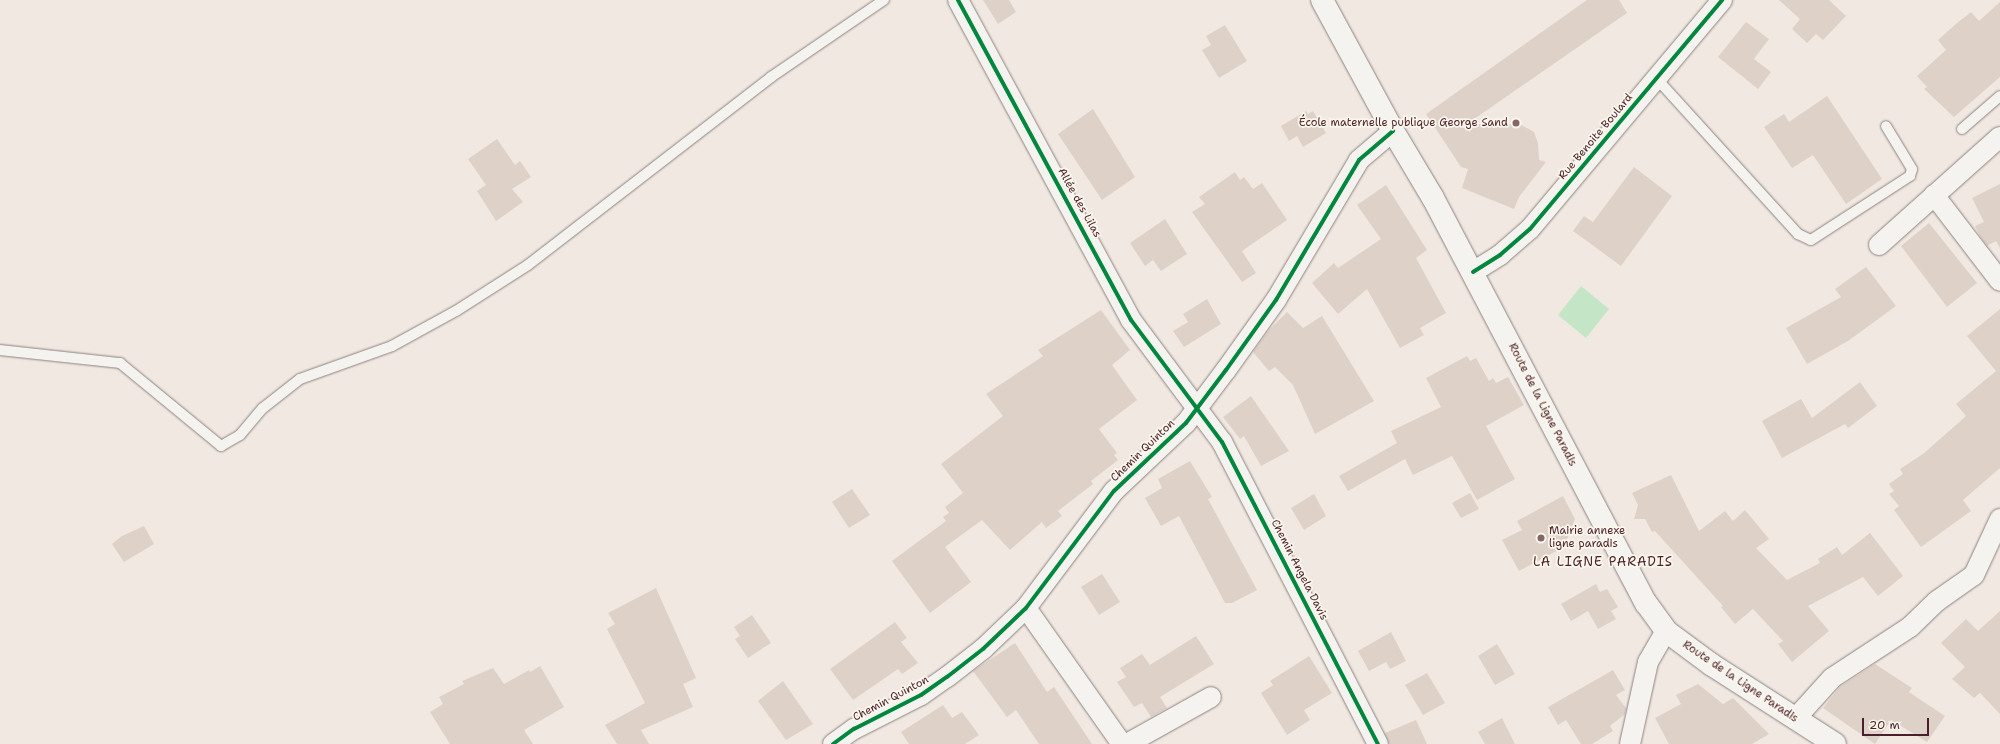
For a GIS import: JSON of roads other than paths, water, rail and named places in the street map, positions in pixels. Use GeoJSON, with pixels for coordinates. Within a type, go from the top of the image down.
{"type":"FeatureCollection","features":[{"type":"Feature","properties":{"kind":"main road","name":"Route de la Ligne Paradis"},"geometry":{"type":"LineString","coordinates":[[1322,0],[1392,131],[1433,198],[1646,603],[1666,631],[1717,669],[1835,744]]}},
{"type":"Feature","properties":{"kind":"street","name":"Allée des Lilas"},"geometry":{"type":"LineString","coordinates":[[958,0],[1131,320],[1197,408]]}},
{"type":"Feature","properties":{"kind":"street","name":"Rue Benoite Boulard"},"geometry":{"type":"LineString","coordinates":[[1472,272],[1500,255],[1530,229],[1657,79],[1703,8],[1722,0]]}},
{"type":"Feature","properties":{"kind":"street","name":"Chemin Quinton"},"geometry":{"type":"LineString","coordinates":[[832,744],[854,729],[921,695],[947,677],[983,649],[1026,608],[1114,492],[1186,423],[1276,300],[1359,160],[1392,131]]}},
{"type":"Feature","properties":{"kind":"street"},"geometry":{"type":"LineString","coordinates":[[1879,245],[2000,137]]}},
{"type":"Feature","properties":{"kind":"street"},"geometry":{"type":"LineString","coordinates":[[1934,195],[2000,281]]}},
{"type":"Feature","properties":{"kind":"street","name":"Chemin Angela Davis"},"geometry":{"type":"LineString","coordinates":[[1197,408],[1222,442],[1243,478],[1378,744]]}},
{"type":"Feature","properties":{"kind":"street"},"geometry":{"type":"LineString","coordinates":[[1795,719],[1832,678],[1910,627],[1937,601],[1974,574],[2000,519]]}},
{"type":"Feature","properties":{"kind":"street"},"geometry":{"type":"LineString","coordinates":[[1026,608],[1122,744]]}},
{"type":"Feature","properties":{"kind":"street"},"geometry":{"type":"LineString","coordinates":[[1630,744],[1648,662],[1666,631]]}},
{"type":"Feature","properties":{"kind":"street"},"geometry":{"type":"LineString","coordinates":[[1127,744],[1211,697]]}},
{"type":"Feature","properties":{"kind":"lane"},"geometry":{"type":"LineString","coordinates":[[0,350],[120,362],[221,446],[240,435],[263,408],[300,379],[392,346],[456,311],[528,264],[771,77],[884,0]]}},
{"type":"Feature","properties":{"kind":"lane"},"geometry":{"type":"LineString","coordinates":[[1657,79],[1798,234],[1811,240],[1910,176],[1912,169],[1886,126]]}},
{"type":"Feature","properties":{"kind":"lane"},"geometry":{"type":"LineString","coordinates":[[1962,129],[2000,96]]}},
{"type":"Feature","properties":{"kind":"place","name":"École maternelle publique George Sand"},"geometry":{"type":"Point","coordinates":[1516,123]}},
{"type":"Feature","properties":{"kind":"place","name":"Mairie annexe ligne paradis"},"geometry":{"type":"Point","coordinates":[1541,538]}},
{"type":"Feature","properties":{"kind":"district","name":"LA LIGNE PARADIS"},"geometry":{"type":"Point","coordinates":[1603,562]}}]}
